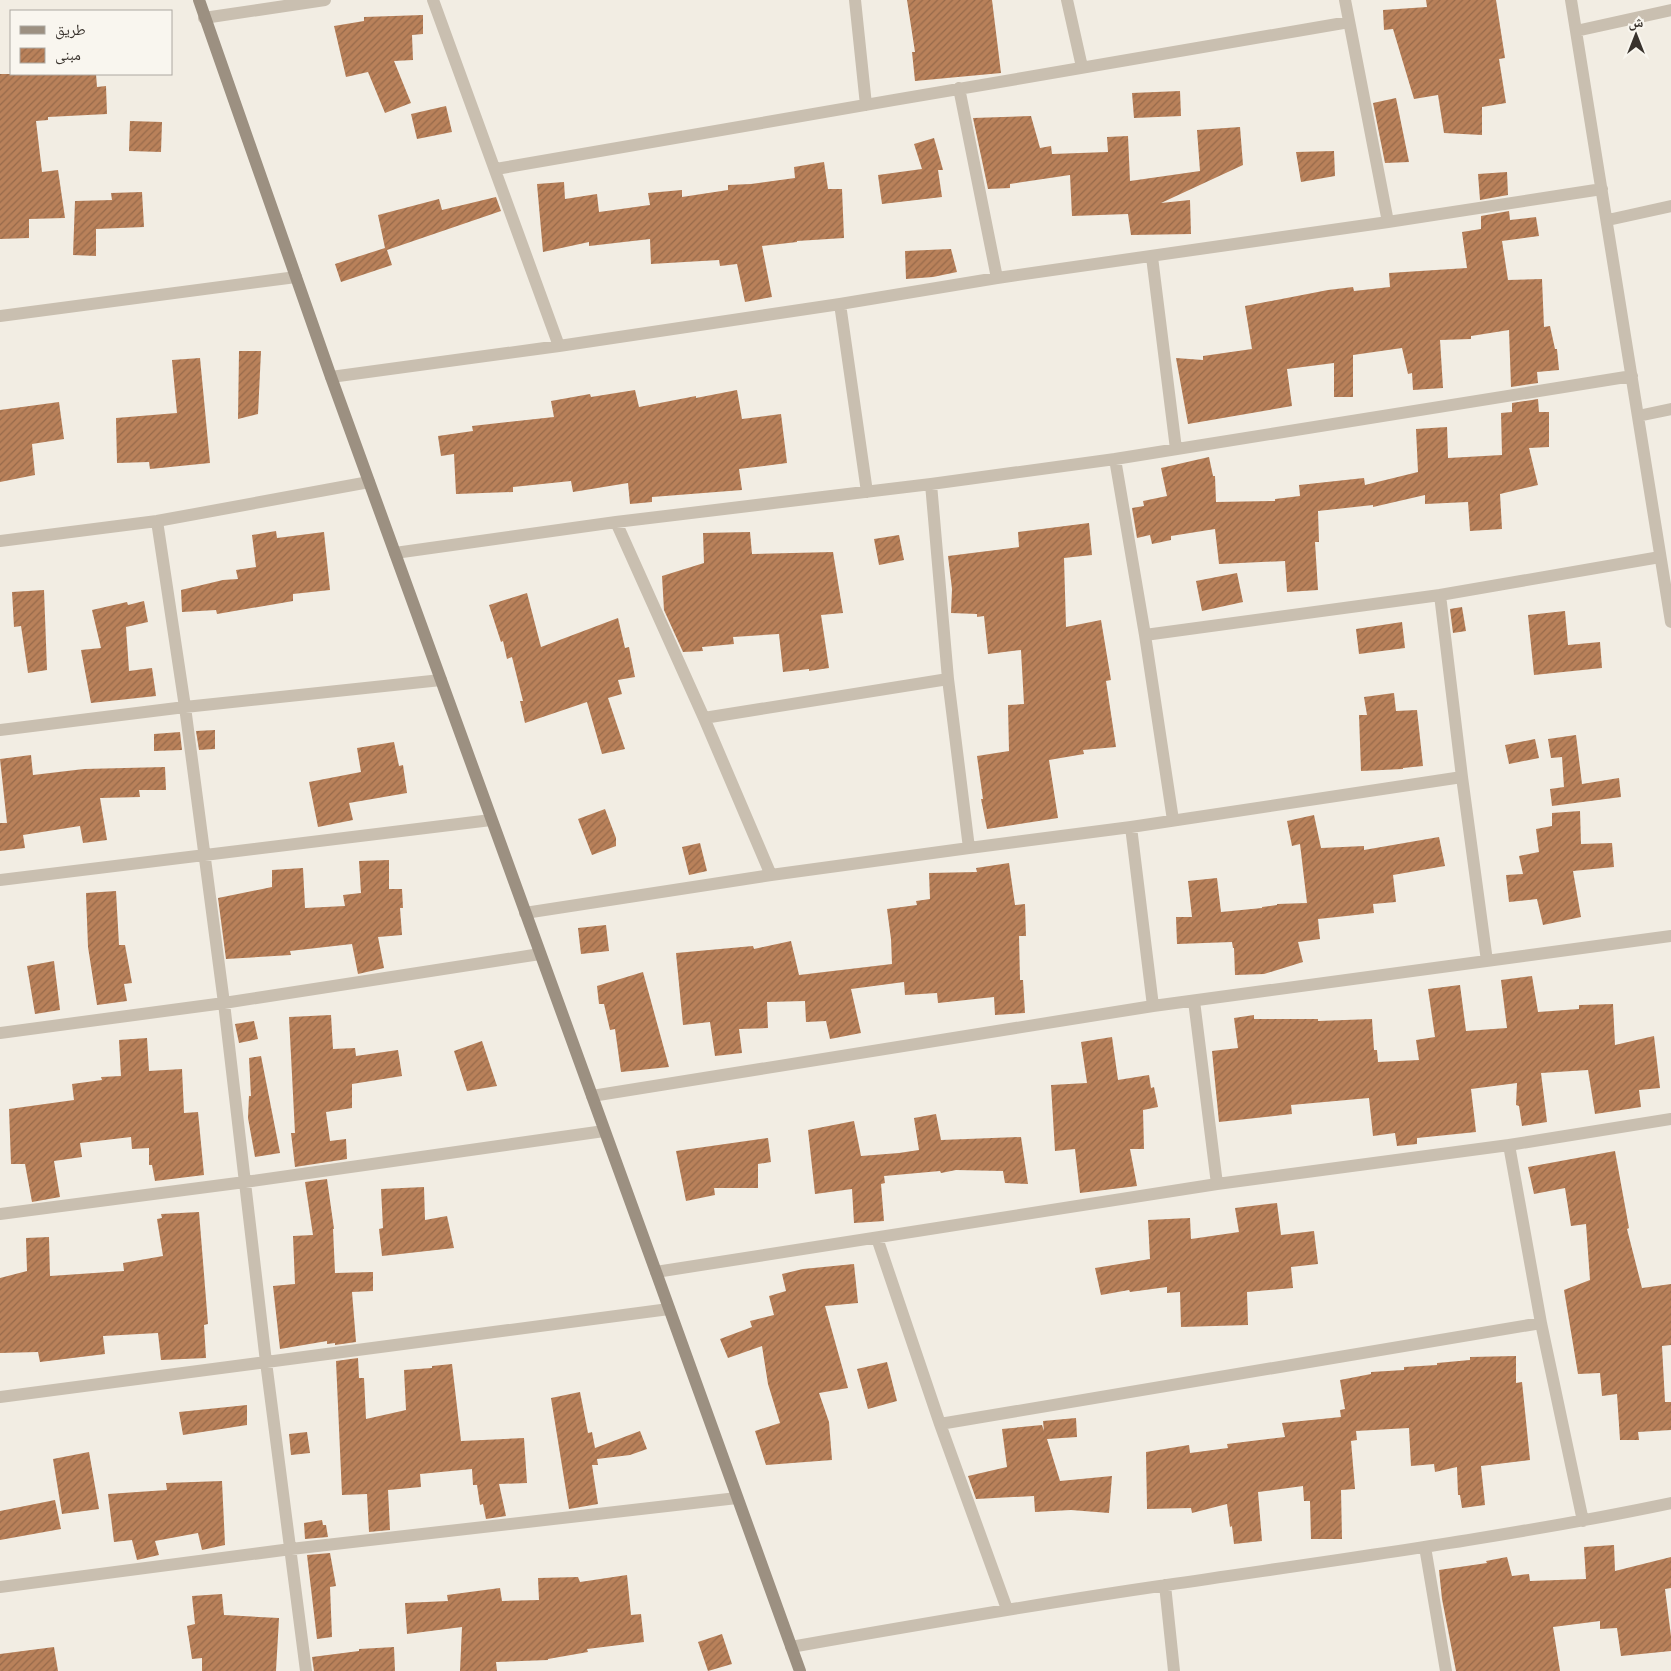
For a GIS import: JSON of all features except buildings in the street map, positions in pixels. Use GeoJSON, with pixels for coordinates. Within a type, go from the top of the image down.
{"type":"FeatureCollection","features":[{"type":"Feature","properties":{"kind":"street"},"geometry":{"type":"LineString","coordinates":[[198,0],[331,377],[800,1671]]}},
{"type":"Feature","properties":{"kind":"street"},"geometry":{"type":"LineString","coordinates":[[204,18],[325,0]]}},
{"type":"Feature","properties":{"kind":"street"},"geometry":{"type":"LineString","coordinates":[[434,0],[559,346]]}},
{"type":"Feature","properties":{"kind":"street"},"geometry":{"type":"LineString","coordinates":[[855,0],[866,105]]}},
{"type":"Feature","properties":{"kind":"street"},"geometry":{"type":"LineString","coordinates":[[1067,0],[1082,67]]}},
{"type":"Feature","properties":{"kind":"street"},"geometry":{"type":"LineString","coordinates":[[1345,0],[1388,222]]}},
{"type":"Feature","properties":{"kind":"street"},"geometry":{"type":"LineString","coordinates":[[1571,0],[1608,220],[1660,557],[1669,597],[1671,622]]}},
{"type":"Feature","properties":{"kind":"street"},"geometry":{"type":"LineString","coordinates":[[1576,31],[1671,10]]}},
{"type":"Feature","properties":{"kind":"street"},"geometry":{"type":"LineString","coordinates":[[496,169],[1349,22]]}},
{"type":"Feature","properties":{"kind":"street"},"geometry":{"type":"LineString","coordinates":[[958,88],[997,278]]}},
{"type":"Feature","properties":{"kind":"street"},"geometry":{"type":"LineString","coordinates":[[331,377],[559,346],[840,304],[997,278],[1388,222],[1602,189]]}},
{"type":"Feature","properties":{"kind":"street"},"geometry":{"type":"LineString","coordinates":[[1608,220],[1671,206]]}},
{"type":"Feature","properties":{"kind":"street"},"geometry":{"type":"LineString","coordinates":[[1152,256],[1176,449]]}},
{"type":"Feature","properties":{"kind":"street"},"geometry":{"type":"LineString","coordinates":[[0,316],[296,277]]}},
{"type":"Feature","properties":{"kind":"street"},"geometry":{"type":"LineString","coordinates":[[840,304],[867,492]]}},
{"type":"Feature","properties":{"kind":"street"},"geometry":{"type":"LineString","coordinates":[[395,553],[616,522],[931,484],[1116,459],[1632,376]]}},
{"type":"Feature","properties":{"kind":"street"},"geometry":{"type":"LineString","coordinates":[[1638,416],[1671,409]]}},
{"type":"Feature","properties":{"kind":"street"},"geometry":{"type":"LineString","coordinates":[[1116,459],[1173,820]]}},
{"type":"Feature","properties":{"kind":"street"},"geometry":{"type":"LineString","coordinates":[[0,541],[157,521],[369,482]]}},
{"type":"Feature","properties":{"kind":"street"},"geometry":{"type":"LineString","coordinates":[[931,484],[948,679],[969,848]]}},
{"type":"Feature","properties":{"kind":"street"},"geometry":{"type":"LineString","coordinates":[[157,521],[185,707],[224,1003],[266,1362],[306,1671]]}},
{"type":"Feature","properties":{"kind":"street"},"geometry":{"type":"LineString","coordinates":[[616,522],[704,718],[771,875]]}},
{"type":"Feature","properties":{"kind":"street"},"geometry":{"type":"LineString","coordinates":[[1145,635],[1440,595],[1660,557]]}},
{"type":"Feature","properties":{"kind":"street"},"geometry":{"type":"LineString","coordinates":[[1440,595],[1487,961]]}},
{"type":"Feature","properties":{"kind":"street"},"geometry":{"type":"LineString","coordinates":[[704,718],[948,679]]}},
{"type":"Feature","properties":{"kind":"street"},"geometry":{"type":"LineString","coordinates":[[0,730],[185,707],[441,680]]}},
{"type":"Feature","properties":{"kind":"street"},"geometry":{"type":"LineString","coordinates":[[525,913],[771,875],[1131,826],[1462,777]]}},
{"type":"Feature","properties":{"kind":"street"},"geometry":{"type":"LineString","coordinates":[[0,880],[491,820]]}},
{"type":"Feature","properties":{"kind":"street"},"geometry":{"type":"LineString","coordinates":[[1131,826],[1153,1006]]}},
{"type":"Feature","properties":{"kind":"street"},"geometry":{"type":"LineString","coordinates":[[592,1096],[1153,1006],[1671,936]]}},
{"type":"Feature","properties":{"kind":"street"},"geometry":{"type":"LineString","coordinates":[[0,1032],[224,1003],[540,954]]}},
{"type":"Feature","properties":{"kind":"street"},"geometry":{"type":"LineString","coordinates":[[1194,1001],[1217,1184]]}},
{"type":"Feature","properties":{"kind":"street"},"geometry":{"type":"LineString","coordinates":[[656,1272],[1217,1184],[1509,1145],[1671,1119]]}},
{"type":"Feature","properties":{"kind":"street"},"geometry":{"type":"LineString","coordinates":[[0,1214],[246,1182],[604,1131]]}},
{"type":"Feature","properties":{"kind":"street"},"geometry":{"type":"LineString","coordinates":[[1509,1145],[1541,1323],[1583,1521]]}},
{"type":"Feature","properties":{"kind":"street"},"geometry":{"type":"LineString","coordinates":[[877,1238],[940,1424],[1007,1609]]}},
{"type":"Feature","properties":{"kind":"street"},"geometry":{"type":"LineString","coordinates":[[0,1397],[669,1309]]}},
{"type":"Feature","properties":{"kind":"street"},"geometry":{"type":"LineString","coordinates":[[940,1424],[1541,1323]]}},
{"type":"Feature","properties":{"kind":"street"},"geometry":{"type":"LineString","coordinates":[[0,1587],[290,1549],[737,1498]]}},
{"type":"Feature","properties":{"kind":"street"},"geometry":{"type":"LineString","coordinates":[[791,1647],[1007,1609],[1424,1547],[1583,1521],[1671,1503]]}},
{"type":"Feature","properties":{"kind":"street"},"geometry":{"type":"LineString","coordinates":[[1424,1547],[1446,1671]]}},
{"type":"Feature","properties":{"kind":"street"},"geometry":{"type":"LineString","coordinates":[[1165,1585],[1174,1671]]}}]}
